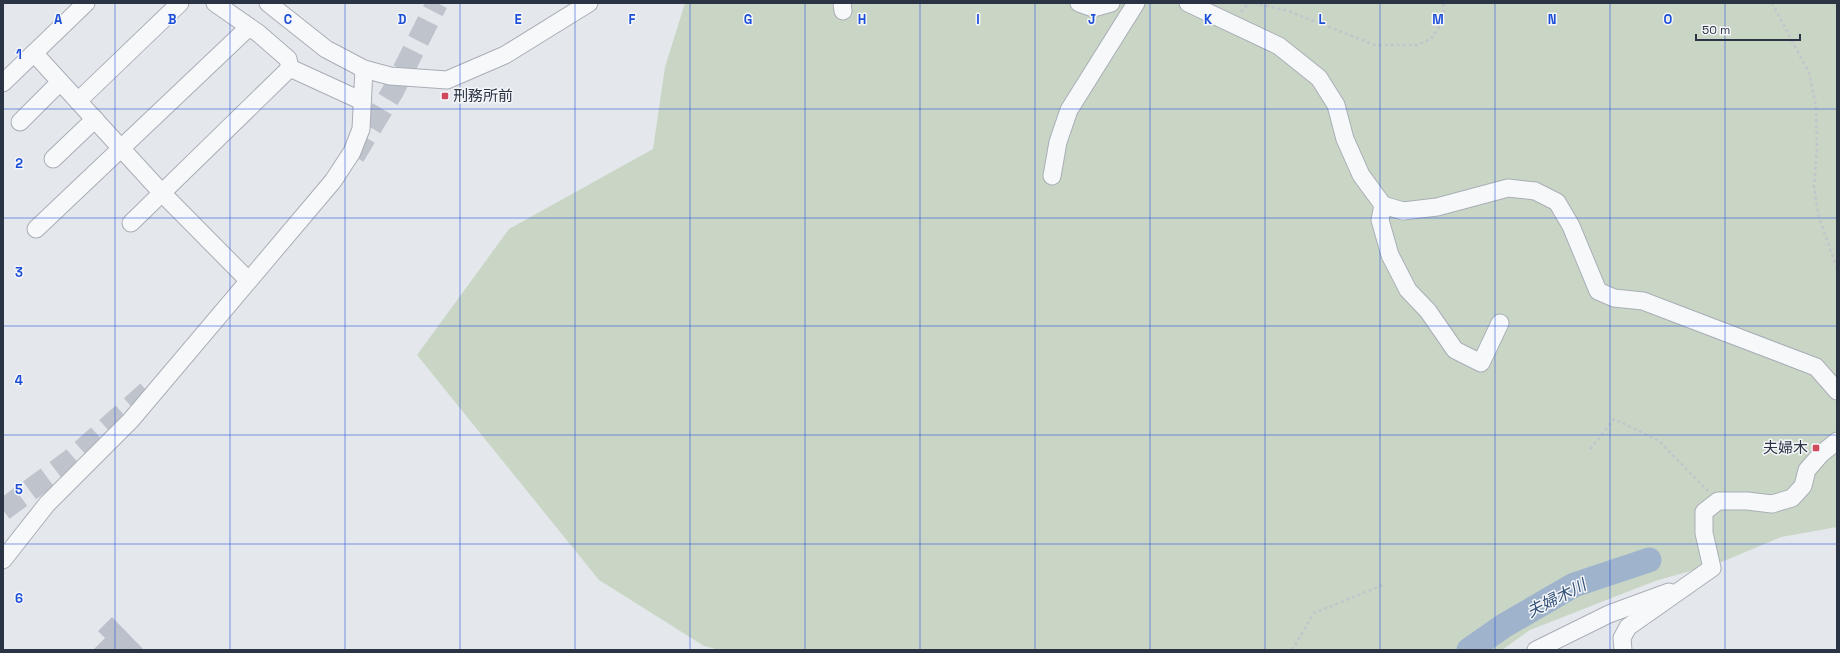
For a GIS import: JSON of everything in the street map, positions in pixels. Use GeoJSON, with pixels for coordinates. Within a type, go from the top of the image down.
{"type":"FeatureCollection","features":[{"type":"Feature","properties":{"kind":"street"},"geometry":{"type":"LineString","coordinates":[[3,83],[86,3]]}},
{"type":"Feature","properties":{"kind":"street"},"geometry":{"type":"LineString","coordinates":[[78,101],[180,3]]}},
{"type":"Feature","properties":{"kind":"street"},"geometry":{"type":"LineString","coordinates":[[215,3],[249,27],[288,59],[290,68]]}},
{"type":"Feature","properties":{"kind":"street"},"geometry":{"type":"LineString","coordinates":[[268,3],[326,49],[364,69],[390,76],[446,80],[505,55],[588,3]]}},
{"type":"Feature","properties":{"kind":"street"},"geometry":{"type":"LineString","coordinates":[[1079,3],[1093,8],[1111,3]]}},
{"type":"Feature","properties":{"kind":"street"},"geometry":{"type":"LineString","coordinates":[[1052,176],[1058,142],[1069,110],[1136,3]]}},
{"type":"Feature","properties":{"kind":"street"},"geometry":{"type":"LineString","coordinates":[[1188,3],[1279,46],[1319,78],[1336,105],[1345,139],[1360,175],[1383,205],[1404,211],[1437,206],[1508,188],[1535,192],[1557,202],[1571,226],[1598,291],[1614,298],[1642,301],[1816,367],[1837,391]]}},
{"type":"Feature","properties":{"kind":"street"},"geometry":{"type":"LineString","coordinates":[[36,229],[249,27]]}},
{"type":"Feature","properties":{"kind":"street"},"geometry":{"type":"LineString","coordinates":[[34,53],[162,193],[248,280]]}},
{"type":"Feature","properties":{"kind":"street"},"geometry":{"type":"LineString","coordinates":[[290,68],[362,101]]}},
{"type":"Feature","properties":{"kind":"street"},"geometry":{"type":"LineString","coordinates":[[131,223],[290,68]]}},
{"type":"Feature","properties":{"kind":"street"},"geometry":{"type":"LineString","coordinates":[[3,560],[47,504],[131,420],[333,181],[352,152],[361,129],[364,69]]}},
{"type":"Feature","properties":{"kind":"street"},"geometry":{"type":"LineString","coordinates":[[20,122],[60,82]]}},
{"type":"Feature","properties":{"kind":"street"},"geometry":{"type":"LineString","coordinates":[[53,159],[94,119]]}},
{"type":"Feature","properties":{"kind":"street"},"geometry":{"type":"LineString","coordinates":[[1383,205],[1380,220],[1390,256],[1408,290],[1428,311],[1455,350],[1480,363],[1500,323]]}},
{"type":"Feature","properties":{"kind":"street"},"geometry":{"type":"LineString","coordinates":[[1623,650],[1622,638],[1628,627],[1712,568],[1704,533],[1704,512],[1718,500],[1747,500],[1772,504],[1792,498],[1803,486],[1807,470],[1821,454],[1837,441]]}},
{"type":"Feature","properties":{"kind":"street"},"geometry":{"type":"LineString","coordinates":[[1536,650],[1609,614],[1668,592],[1677,594]]}},
{"type":"Feature","properties":{"kind":"path"},"geometry":{"type":"LineString","coordinates":[[1254,3],[1288,11],[1375,45],[1417,45],[1431,39],[1444,20],[1443,3]]}},
{"type":"Feature","properties":{"kind":"path"},"geometry":{"type":"LineString","coordinates":[[1772,3],[1809,73],[1816,106],[1814,186],[1818,214],[1837,269]]}},
{"type":"Feature","properties":{"kind":"path"},"geometry":{"type":"LineString","coordinates":[[1590,449],[1614,419],[1658,440],[1718,500]]}},
{"type":"Feature","properties":{"kind":"path"},"geometry":{"type":"LineString","coordinates":[[1292,650],[1314,612],[1383,585]]}},
{"type":"Feature","properties":{"kind":"green space"},"geometry":{"type":"Polygon","coordinates":[[[685,3],[1837,3],[1837,527],[1781,537],[1719,563],[1655,581],[1530,630],[1502,650],[720,650],[704,646],[599,580],[417,355],[509,229],[653,149],[665,67],[685,3]]]}},
{"type":"Feature","properties":{"kind":"building"},"geometry":{"type":"Polygon","coordinates":[[[112,617],[144,650],[93,650],[105,638],[98,631],[112,617]]]}},
{"type":"Feature","properties":{"kind":"waterway","name":"夫婦木川"},"geometry":{"type":"LineString","coordinates":[[1469,650],[1505,625],[1574,585],[1649,560]]}},
{"type":"Feature","properties":{"kind":"tunnel"},"geometry":{"type":"LineString","coordinates":[[354,156],[393,91],[437,3]]}},
{"type":"Feature","properties":{"kind":"tunnel"},"geometry":{"type":"LineString","coordinates":[[3,510],[72,459],[152,388]]}},
{"type":"Feature","properties":{"kind":"place","name":"刑務所前"},"geometry":{"type":"Point","coordinates":[445,96]}},
{"type":"Feature","properties":{"kind":"place","name":"夫婦木"},"geometry":{"type":"Point","coordinates":[1816,448]}}]}
